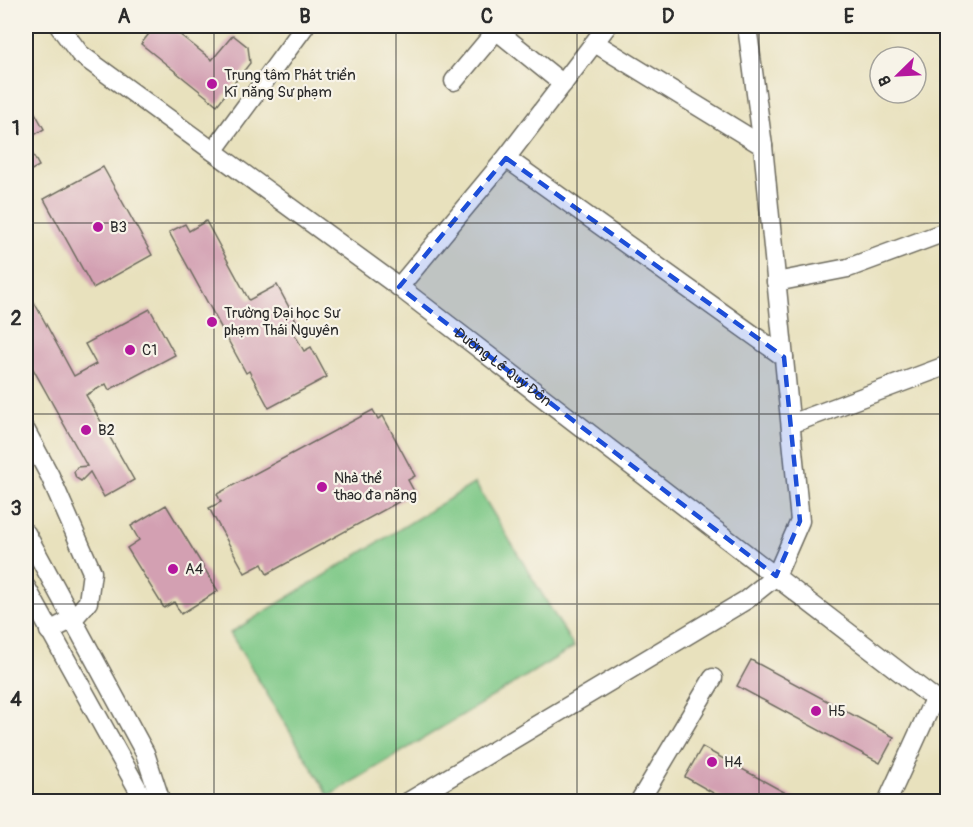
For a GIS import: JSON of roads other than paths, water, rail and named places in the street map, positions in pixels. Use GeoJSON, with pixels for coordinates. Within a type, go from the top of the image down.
{"type":"FeatureCollection","features":[{"type":"Feature","properties":{"kind":"street","name":"Đường Lê Quý Đôn"},"geometry":{"type":"LineString","coordinates":[[59,26],[80,54],[399,287],[941,704]]}},
{"type":"Feature","properties":{"kind":"street"},"geometry":{"type":"LineString","coordinates":[[213,151],[305,26]]}},
{"type":"Feature","properties":{"kind":"street"},"geometry":{"type":"LineString","coordinates":[[399,287],[506,158],[607,26]]}},
{"type":"Feature","properties":{"kind":"street"},"geometry":{"type":"LineString","coordinates":[[408,801],[710,623],[746,600],[776,576],[800,521],[763,146],[747,26]]}},
{"type":"Feature","properties":{"kind":"street"},"geometry":{"type":"LineString","coordinates":[[454,81],[498,28],[563,84]]}},
{"type":"Feature","properties":{"kind":"street"},"geometry":{"type":"LineString","coordinates":[[595,43],[763,146]]}},
{"type":"Feature","properties":{"kind":"street"},"geometry":{"type":"LineString","coordinates":[[506,158],[784,357]]}},
{"type":"Feature","properties":{"kind":"street"},"geometry":{"type":"LineString","coordinates":[[776,282],[848,268],[948,231]]}},
{"type":"Feature","properties":{"kind":"street"},"geometry":{"type":"LineString","coordinates":[[791,424],[948,365]]}},
{"type":"Feature","properties":{"kind":"street"},"geometry":{"type":"LineString","coordinates":[[26,431],[50,477],[92,572],[88,602],[73,619],[49,631]]}},
{"type":"Feature","properties":{"kind":"street"},"geometry":{"type":"LineString","coordinates":[[26,533],[145,753],[150,799]]}},
{"type":"Feature","properties":{"kind":"street"},"geometry":{"type":"LineString","coordinates":[[26,588],[49,631],[150,799]]}},
{"type":"Feature","properties":{"kind":"street"},"geometry":{"type":"LineString","coordinates":[[639,801],[713,678]]}},
{"type":"Feature","properties":{"kind":"street"},"geometry":{"type":"LineString","coordinates":[[887,801],[941,704]]}},
{"type":"Feature","properties":{"kind":"place","name":"Trung tâm Phát triển Kĩ năng Sư phạm"},"geometry":{"type":"Point","coordinates":[212,84]}},
{"type":"Feature","properties":{"kind":"place","name":"B3"},"geometry":{"type":"Point","coordinates":[98,227]}},
{"type":"Feature","properties":{"kind":"place","name":"Trường Đại học Sư phạm Thái Nguyên"},"geometry":{"type":"Point","coordinates":[212,322]}},
{"type":"Feature","properties":{"kind":"place","name":"C1"},"geometry":{"type":"Point","coordinates":[130,350]}},
{"type":"Feature","properties":{"kind":"place","name":"B2"},"geometry":{"type":"Point","coordinates":[86,430]}},
{"type":"Feature","properties":{"kind":"place","name":"Nhà thể thao đa năng"},"geometry":{"type":"Point","coordinates":[322,487]}},
{"type":"Feature","properties":{"kind":"place","name":"A4"},"geometry":{"type":"Point","coordinates":[173,569]}},
{"type":"Feature","properties":{"kind":"place","name":"H5"},"geometry":{"type":"Point","coordinates":[816,711]}},
{"type":"Feature","properties":{"kind":"place","name":"H4"},"geometry":{"type":"Point","coordinates":[712,762]}}]}
